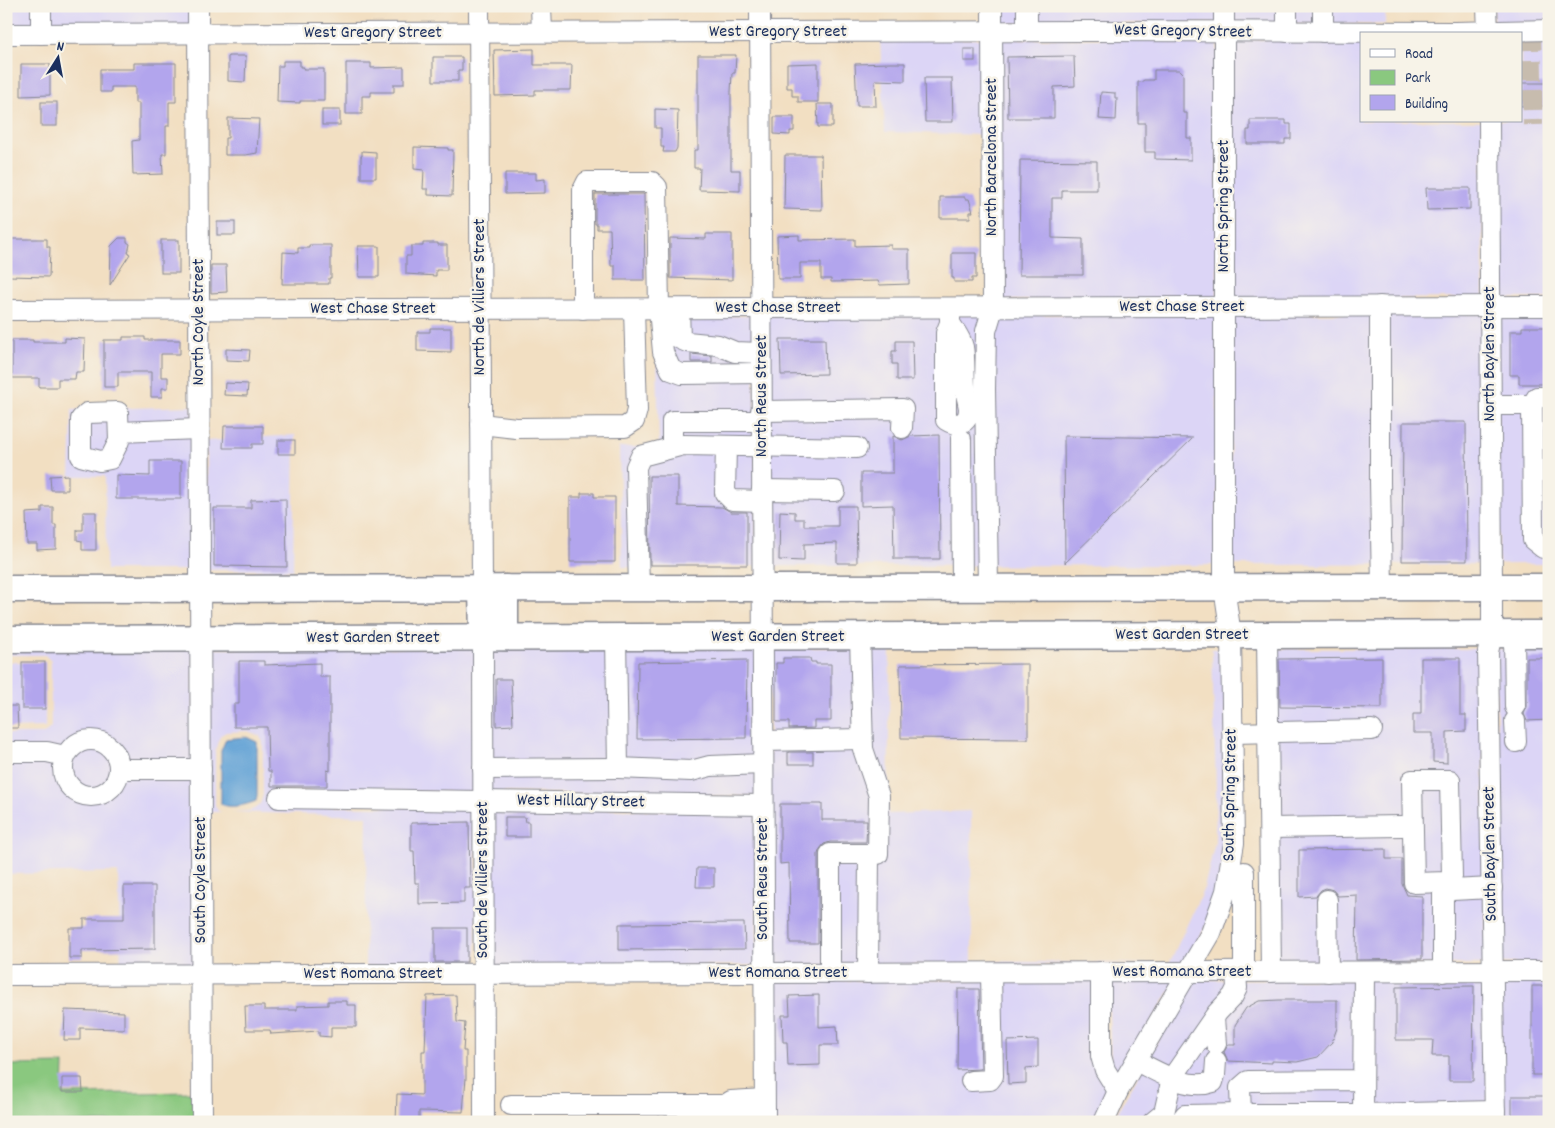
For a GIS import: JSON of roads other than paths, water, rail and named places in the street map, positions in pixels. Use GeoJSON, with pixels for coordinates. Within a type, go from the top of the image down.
{"type":"FeatureCollection","features":[{"type":"Feature","properties":{"kind":"main road"},"geometry":{"type":"LineString","coordinates":[[6,589],[1549,587]]}},
{"type":"Feature","properties":{"kind":"main road"},"geometry":{"type":"LineString","coordinates":[[494,588],[494,637]]}},
{"type":"Feature","properties":{"kind":"main road","name":"West Garden Street"},"geometry":{"type":"LineString","coordinates":[[6,639],[1549,634]]}},
{"type":"Feature","properties":{"kind":"street"},"geometry":{"type":"LineString","coordinates":[[41,6],[41,34]]}},
{"type":"Feature","properties":{"kind":"street","name":"North Coyle Street"},"geometry":{"type":"LineString","coordinates":[[198,6],[200,639]]}},
{"type":"Feature","properties":{"kind":"street","name":"North de Villiers Street"},"geometry":{"type":"LineString","coordinates":[[479,6],[481,424],[494,588]]}},
{"type":"Feature","properties":{"kind":"street"},"geometry":{"type":"LineString","coordinates":[[541,6],[542,32]]}},
{"type":"Feature","properties":{"kind":"street","name":"North Reus Street"},"geometry":{"type":"LineString","coordinates":[[760,6],[763,637]]}},
{"type":"Feature","properties":{"kind":"street","name":"North Barcelona Street"},"geometry":{"type":"LineString","coordinates":[[988,587],[985,380],[986,331],[993,308],[992,6]]}},
{"type":"Feature","properties":{"kind":"street"},"geometry":{"type":"LineString","coordinates":[[1027,6],[1027,31]]}},
{"type":"Feature","properties":{"kind":"street","name":"North Spring Street"},"geometry":{"type":"LineString","coordinates":[[1224,6],[1224,586]]}},
{"type":"Feature","properties":{"kind":"street"},"geometry":{"type":"LineString","coordinates":[[1287,6],[1287,32]]}},
{"type":"Feature","properties":{"kind":"street"},"geometry":{"type":"LineString","coordinates":[[1322,32],[1323,6]]}},
{"type":"Feature","properties":{"kind":"street"},"geometry":{"type":"LineString","coordinates":[[1487,6],[1488,32]]}},
{"type":"Feature","properties":{"kind":"street","name":"West Gregory Street"},"geometry":{"type":"LineString","coordinates":[[6,34],[992,31],[1488,32],[1549,30]]}},
{"type":"Feature","properties":{"kind":"street","name":"North Baylen Street"},"geometry":{"type":"LineString","coordinates":[[1490,122],[1492,587]]}},
{"type":"Feature","properties":{"kind":"street"},"geometry":{"type":"LineString","coordinates":[[582,309],[583,190],[587,182],[652,182],[657,187],[659,309],[663,352],[666,362],[671,370],[682,374],[761,363]]}},
{"type":"Feature","properties":{"kind":"street"},"geometry":{"type":"LineString","coordinates":[[1380,306],[1382,586]]}},
{"type":"Feature","properties":{"kind":"street","name":"West Chase Street"},"geometry":{"type":"LineString","coordinates":[[6,310],[761,308],[950,315],[993,308],[1549,306]]}},
{"type":"Feature","properties":{"kind":"street"},"geometry":{"type":"LineString","coordinates":[[481,424],[516,428],[625,427],[634,421],[637,410],[634,309]]}},
{"type":"Feature","properties":{"kind":"street"},"geometry":{"type":"LineString","coordinates":[[680,309],[680,338],[687,342],[718,345],[761,363]]}},
{"type":"Feature","properties":{"kind":"street"},"geometry":{"type":"LineString","coordinates":[[1491,405],[1540,401],[1533,540],[1544,548],[1549,548]]}},
{"type":"Feature","properties":{"kind":"street"},"geometry":{"type":"LineString","coordinates":[[672,447],[672,421],[903,409],[902,428]]}},
{"type":"Feature","properties":{"kind":"street"},"geometry":{"type":"LineString","coordinates":[[119,432],[200,429]]}},
{"type":"Feature","properties":{"kind":"street"},"geometry":{"type":"LineString","coordinates":[[961,439],[962,587]]}},
{"type":"Feature","properties":{"kind":"street"},"geometry":{"type":"LineString","coordinates":[[639,588],[636,467],[641,456],[684,445],[856,448]]}},
{"type":"Feature","properties":{"kind":"street"},"geometry":{"type":"LineString","coordinates":[[726,446],[725,493],[732,500],[762,495],[835,491]]}},
{"type":"Feature","properties":{"kind":"street","name":"South Spring Street"},"geometry":{"type":"LineString","coordinates":[[1172,1078],[1214,1018],[1233,996],[1237,988],[1240,972],[1237,870],[1234,843],[1231,635],[1224,586]]}},
{"type":"Feature","properties":{"kind":"street","name":"South Baylen Street"},"geometry":{"type":"LineString","coordinates":[[1492,587],[1503,634],[1488,652],[1495,1116]]}},
{"type":"Feature","properties":{"kind":"street"},"geometry":{"type":"LineString","coordinates":[[1503,634],[1515,714],[1516,742]]}},
{"type":"Feature","properties":{"kind":"street","name":"South Spring Street"},"geometry":{"type":"LineString","coordinates":[[1267,635],[1271,972]]}},
{"type":"Feature","properties":{"kind":"street"},"geometry":{"type":"LineString","coordinates":[[830,973],[830,854],[878,854],[879,796],[863,749],[862,739],[860,636]]}},
{"type":"Feature","properties":{"kind":"street","name":"South de Villiers Street"},"geometry":{"type":"LineString","coordinates":[[484,1111],[483,769],[494,637]]}},
{"type":"Feature","properties":{"kind":"street"},"geometry":{"type":"LineString","coordinates":[[616,637],[618,768]]}},
{"type":"Feature","properties":{"kind":"street","name":"South Reus Street"},"geometry":{"type":"LineString","coordinates":[[763,637],[764,1110]]}},
{"type":"Feature","properties":{"kind":"street","name":"South Coyle Street"},"geometry":{"type":"LineString","coordinates":[[200,639],[202,1122]]}},
{"type":"Feature","properties":{"kind":"street"},"geometry":{"type":"LineString","coordinates":[[1232,733],[1372,730]]}},
{"type":"Feature","properties":{"kind":"street"},"geometry":{"type":"LineString","coordinates":[[763,741],[862,739]]}},
{"type":"Feature","properties":{"kind":"street"},"geometry":{"type":"LineString","coordinates":[[82,741],[100,741],[108,745],[118,760],[117,778],[105,792],[96,795],[86,795],[77,792],[65,778],[63,768],[65,756],[74,745],[82,741]]}},
{"type":"Feature","properties":{"kind":"street"},"geometry":{"type":"LineString","coordinates":[[6,752],[47,752],[65,756]]}},
{"type":"Feature","properties":{"kind":"street"},"geometry":{"type":"LineString","coordinates":[[483,769],[618,768],[691,770],[710,766],[763,764]]}},
{"type":"Feature","properties":{"kind":"street"},"geometry":{"type":"LineString","coordinates":[[119,769],[200,769]]}},
{"type":"Feature","properties":{"kind":"street"},"geometry":{"type":"LineString","coordinates":[[1443,972],[1447,885],[1450,780],[1412,780],[1414,883],[1447,882],[1447,885],[1452,890],[1492,883]]}},
{"type":"Feature","properties":{"kind":"street","name":"West Hillary Street"},"geometry":{"type":"LineString","coordinates":[[279,798],[763,804]]}},
{"type":"Feature","properties":{"kind":"street"},"geometry":{"type":"LineString","coordinates":[[1270,828],[1402,826]]}},
{"type":"Feature","properties":{"kind":"street"},"geometry":{"type":"LineString","coordinates":[[868,973],[869,854]]}},
{"type":"Feature","properties":{"kind":"street"},"geometry":{"type":"LineString","coordinates":[[1237,870],[1270,872]]}},
{"type":"Feature","properties":{"kind":"street","name":"South Spring Street"},"geometry":{"type":"LineString","coordinates":[[1104,1122],[1118,1091],[1216,922],[1226,891],[1237,870]]}},
{"type":"Feature","properties":{"kind":"street"},"geometry":{"type":"LineString","coordinates":[[1327,900],[1328,972]]}},
{"type":"Feature","properties":{"kind":"street","name":"West Romana Street"},"geometry":{"type":"LineString","coordinates":[[6,975],[1549,971]]}},
{"type":"Feature","properties":{"kind":"street"},"geometry":{"type":"LineString","coordinates":[[1101,972],[1101,1056],[1105,1070],[1118,1091]]}},
{"type":"Feature","properties":{"kind":"street"},"geometry":{"type":"LineString","coordinates":[[1363,1118],[1364,972]]}},
{"type":"Feature","properties":{"kind":"street"},"geometry":{"type":"LineString","coordinates":[[971,1081],[990,1080],[993,1076],[991,973]]}},
{"type":"Feature","properties":{"kind":"street"},"geometry":{"type":"LineString","coordinates":[[1136,1061],[1172,1078],[1194,1085],[1204,1085],[1213,1082],[1216,1075],[1214,1018]]}},
{"type":"Feature","properties":{"kind":"street"},"geometry":{"type":"LineString","coordinates":[[1172,1078],[1166,1120],[1185,1115],[1241,1114],[1363,1118],[1495,1116]]}},
{"type":"Feature","properties":{"kind":"street"},"geometry":{"type":"LineString","coordinates":[[1241,1114],[1240,1088],[1248,1081],[1363,1080]]}},
{"type":"Feature","properties":{"kind":"street"},"geometry":{"type":"LineString","coordinates":[[484,1111],[504,1101],[511,1105],[725,1105],[732,1100],[764,1110]]}},
{"type":"Feature","properties":{"kind":"water"},"geometry":{"type":"Polygon","coordinates":[[[246,737],[257,742],[256,801],[238,806],[221,804],[221,751],[226,739],[246,737]]]}},
{"type":"Feature","properties":{"kind":"tunnel"},"geometry":{"type":"LineString","coordinates":[[1531,30],[1533,125]]}}]}
